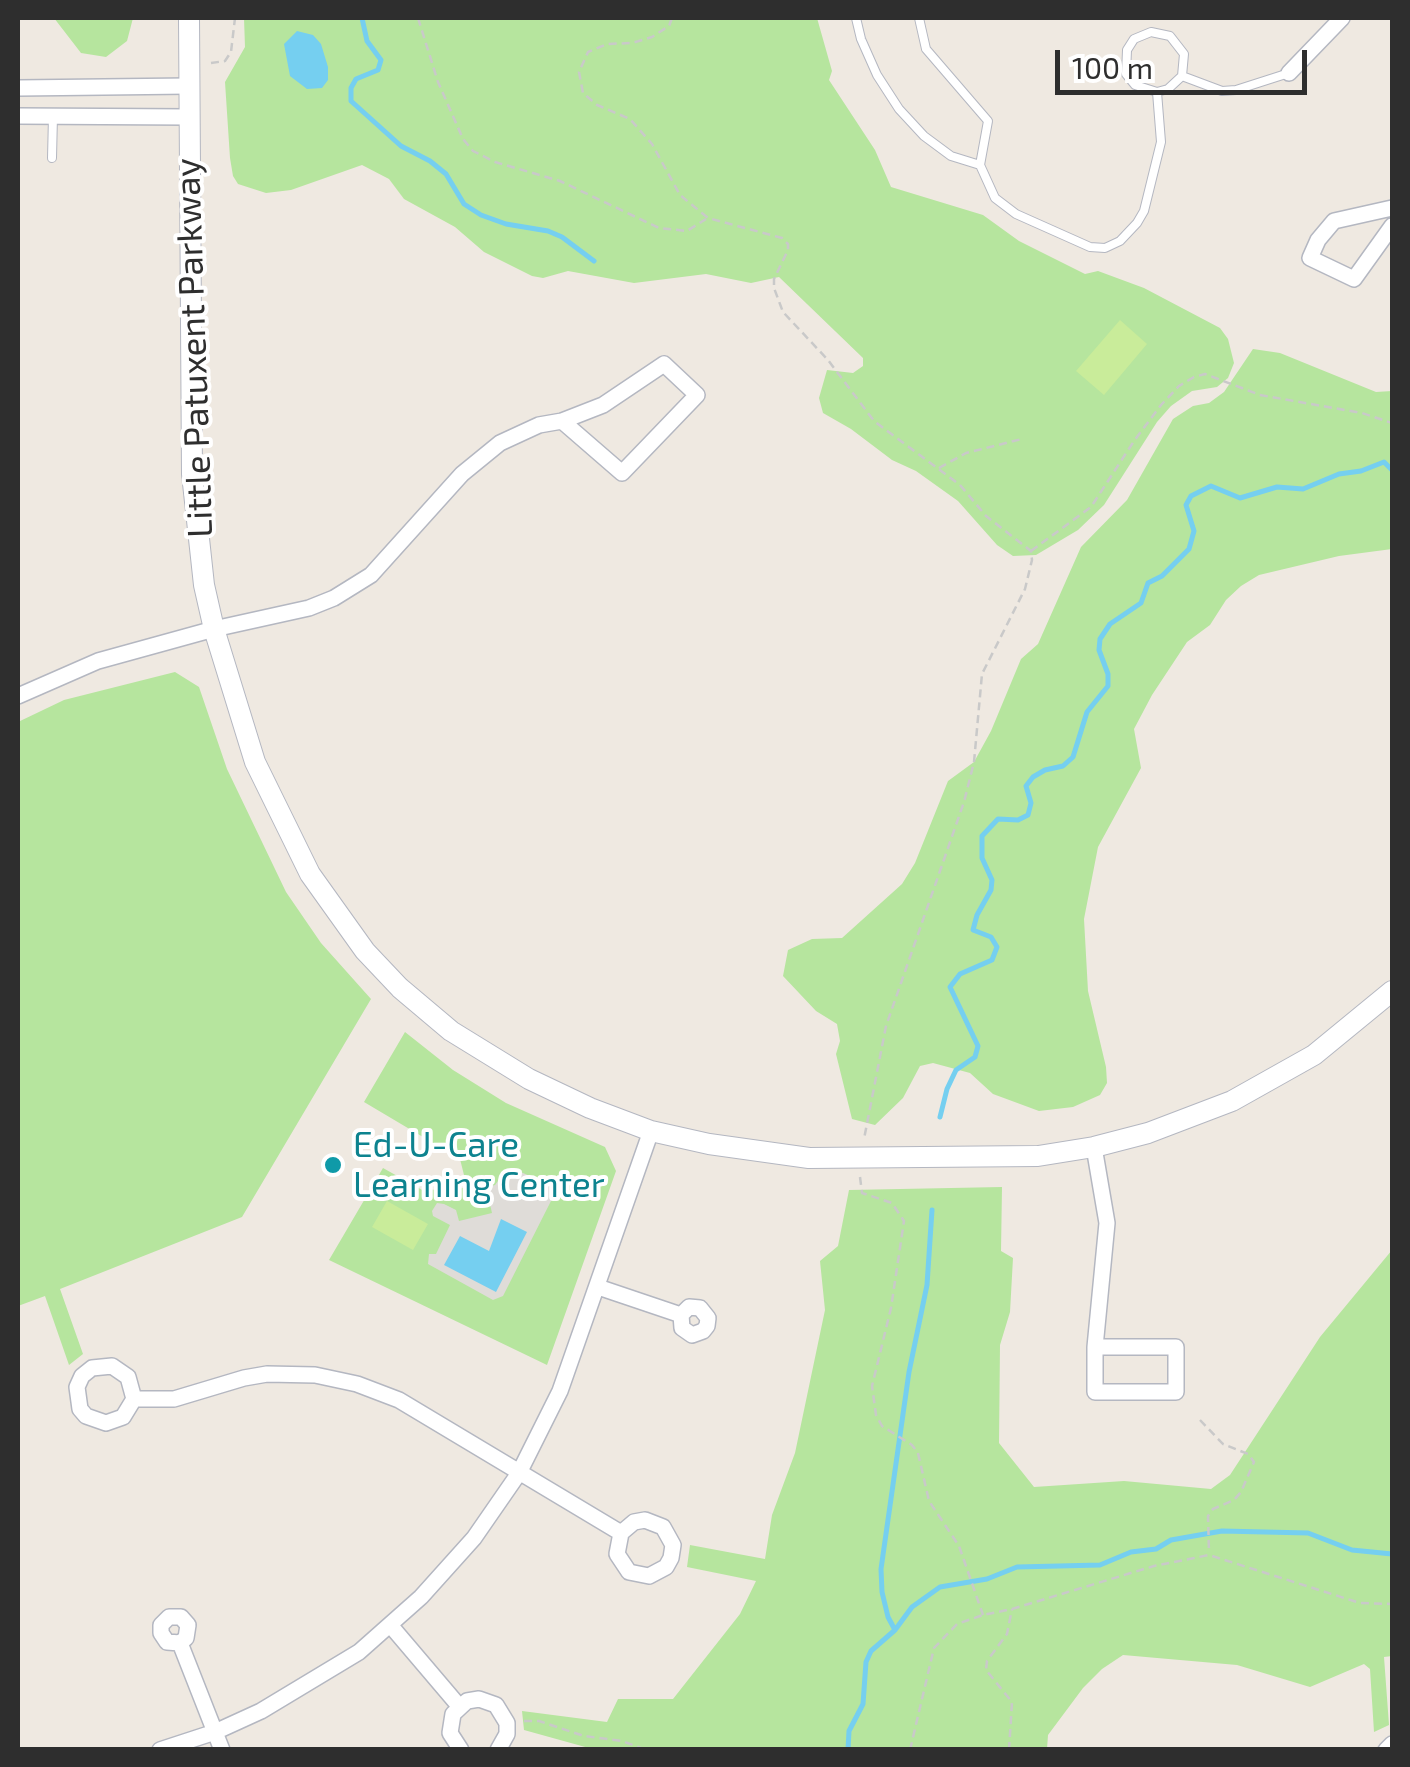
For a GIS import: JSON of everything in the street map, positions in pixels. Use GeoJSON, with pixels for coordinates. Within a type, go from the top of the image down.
{"type":"FeatureCollection","features":[{"type":"Feature","properties":{"kind":"street","name":"Little Patuxent Parkway"},"geometry":{"type":"LineString","coordinates":[[189,18],[192,474],[204,585],[214,629],[237,711],[273,803],[310,874],[365,951],[400,988],[451,1031],[489,1057],[590,1108],[651,1131],[763,1153],[862,1159],[1038,1156],[1094,1147],[1192,1118],[1232,1101],[1314,1055],[1392,992]]}},
{"type":"Feature","properties":{"kind":"street"},"geometry":{"type":"LineString","coordinates":[[1289,73],[1342,18]]}},
{"type":"Feature","properties":{"kind":"street"},"geometry":{"type":"LineString","coordinates":[[18,88],[189,86]]}},
{"type":"Feature","properties":{"kind":"street"},"geometry":{"type":"LineString","coordinates":[[18,116],[188,118]]}},
{"type":"Feature","properties":{"kind":"street"},"geometry":{"type":"LineString","coordinates":[[1392,208],[1334,221],[1310,258],[1354,279],[1392,226]]}},
{"type":"Feature","properties":{"kind":"street"},"geometry":{"type":"LineString","coordinates":[[18,696],[98,661],[309,608],[354,588],[371,576],[477,461],[518,433],[603,406],[664,364],[697,394],[622,473],[562,421]]}},
{"type":"Feature","properties":{"kind":"street"},"geometry":{"type":"LineString","coordinates":[[160,1750],[215,1732],[299,1690],[358,1652],[391,1626],[448,1569],[496,1509],[519,1473],[560,1391],[651,1131]]}},
{"type":"Feature","properties":{"kind":"street"},"geometry":{"type":"LineString","coordinates":[[1094,1147],[1105,1204],[1107,1242],[1098,1296],[1095,1348],[1095,1392],[1176,1392],[1176,1347],[1095,1348]]}},
{"type":"Feature","properties":{"kind":"street"},"geometry":{"type":"LineString","coordinates":[[598,1287],[681,1315]]}},
{"type":"Feature","properties":{"kind":"street"},"geometry":{"type":"LineString","coordinates":[[134,1398],[174,1399],[218,1384],[268,1374],[315,1375],[357,1384],[399,1400],[621,1533]]}},
{"type":"Feature","properties":{"kind":"street"},"geometry":{"type":"LineString","coordinates":[[391,1626],[459,1706]]}},
{"type":"Feature","properties":{"kind":"street"},"geometry":{"type":"LineString","coordinates":[[180,1643],[222,1750]]}},
{"type":"Feature","properties":{"kind":"street"},"geometry":{"type":"LineString","coordinates":[[460,1750],[450,1733],[450,1722],[459,1706],[479,1699],[488,1700],[503,1712],[507,1734],[498,1750]]}},
{"type":"Feature","properties":{"kind":"street"},"geometry":{"type":"LineString","coordinates":[[1386,1750],[1392,1744]]}},
{"type":"Feature","properties":{"kind":"lane"},"geometry":{"type":"LineString","coordinates":[[856,18],[877,75],[899,109],[924,136],[951,156],[980,165]]}},
{"type":"Feature","properties":{"kind":"lane"},"geometry":{"type":"LineString","coordinates":[[919,18],[919,29],[932,58],[988,121],[980,165],[996,198],[1016,214],[1090,247],[1105,248],[1130,232],[1150,192],[1162,128],[1157,92]]}},
{"type":"Feature","properties":{"kind":"lane"},"geometry":{"type":"LineString","coordinates":[[1152,32],[1170,36],[1184,54],[1182,76],[1168,89],[1157,92],[1135,85],[1126,74],[1126,50],[1134,39],[1152,32]]}},
{"type":"Feature","properties":{"kind":"lane"},"geometry":{"type":"LineString","coordinates":[[1182,76],[1222,90],[1236,90],[1289,73]]}},
{"type":"Feature","properties":{"kind":"lane"},"geometry":{"type":"LineString","coordinates":[[52,158],[53,116]]}},
{"type":"Feature","properties":{"kind":"path"},"geometry":{"type":"LineString","coordinates":[[189,64],[225,61],[234,43],[235,18]]}},
{"type":"Feature","properties":{"kind":"path"},"geometry":{"type":"LineString","coordinates":[[418,18],[438,82],[463,139],[473,151],[494,162],[560,181],[660,228],[687,231],[708,218]]}},
{"type":"Feature","properties":{"kind":"path"},"geometry":{"type":"LineString","coordinates":[[672,18],[669,26],[652,37],[607,44],[588,52],[579,72],[589,101],[630,119],[652,144],[680,195],[708,218],[773,234],[788,244],[774,280],[777,300],[784,312],[828,360],[874,421],[960,485],[986,516],[1030,551],[1032,560],[1025,589],[982,674],[974,762],[964,802],[886,1026],[859,1183],[862,1193],[892,1203],[904,1221],[891,1308],[872,1386],[876,1415],[882,1426],[912,1445],[920,1462],[928,1501],[948,1527],[969,1570],[983,1615]]}},
{"type":"Feature","properties":{"kind":"path"},"geometry":{"type":"LineString","coordinates":[[1030,551],[1092,507],[1134,441],[1179,386],[1205,374],[1260,395],[1362,413],[1392,423]]}},
{"type":"Feature","properties":{"kind":"path"},"geometry":{"type":"LineString","coordinates":[[938,469],[966,453],[1022,439]]}},
{"type":"Feature","properties":{"kind":"path"},"geometry":{"type":"LineString","coordinates":[[1200,1420],[1223,1444],[1248,1454],[1254,1462],[1241,1492],[1234,1500],[1213,1509],[1208,1520],[1208,1555]]}},
{"type":"Feature","properties":{"kind":"path"},"geometry":{"type":"LineString","coordinates":[[910,1750],[934,1648],[957,1624],[983,1615],[1012,1610],[1154,1566],[1208,1555],[1360,1604],[1392,1604]]}},
{"type":"Feature","properties":{"kind":"path"},"geometry":{"type":"LineString","coordinates":[[1009,1750],[1012,1702],[986,1670],[987,1661],[1007,1634],[1012,1610]]}},
{"type":"Feature","properties":{"kind":"path"},"geometry":{"type":"LineString","coordinates":[[507,1723],[539,1721],[646,1750]]}},
{"type":"Feature","properties":{"kind":"green space"},"geometry":{"type":"Polygon","coordinates":[[[54,18],[133,18],[127,41],[106,57],[81,53],[54,18]]]}},
{"type":"Feature","properties":{"kind":"green space"},"geometry":{"type":"Polygon","coordinates":[[[244,18],[817,18],[832,71],[829,80],[875,150],[891,187],[983,215],[1019,241],[1085,274],[1098,271],[1144,288],[1220,328],[1228,339],[1234,363],[1228,378],[1217,387],[1192,391],[1171,406],[1104,505],[1078,530],[1036,555],[1013,556],[997,545],[958,501],[823,413],[819,398],[827,370],[853,373],[863,366],[863,358],[779,277],[751,283],[706,274],[634,283],[568,271],[543,278],[484,252],[455,227],[404,199],[389,179],[362,165],[291,190],[266,193],[238,184],[230,158],[225,82],[245,47],[244,18]]]}},
{"type":"Feature","properties":{"kind":"green space"},"geometry":{"type":"Polygon","coordinates":[[[1120,320],[1147,344],[1104,395],[1076,371],[1120,320]]]}},
{"type":"Feature","properties":{"kind":"green space"},"geometry":{"type":"Polygon","coordinates":[[[1253,349],[1280,353],[1376,392],[1392,391],[1392,549],[1339,556],[1259,575],[1241,586],[1226,600],[1210,625],[1187,642],[1152,695],[1134,729],[1141,768],[1098,847],[1084,919],[1088,991],[1106,1067],[1107,1083],[1100,1095],[1073,1107],[1039,1111],[993,1094],[970,1073],[933,1063],[920,1066],[903,1098],[875,1125],[852,1119],[836,1054],[840,1041],[837,1024],[816,1011],[783,976],[788,950],[812,939],[842,938],[902,884],[915,863],[948,781],[974,762],[1021,659],[1038,644],[1081,547],[1127,500],[1173,419],[1224,392],[1253,349]]]}},
{"type":"Feature","properties":{"kind":"green space"},"geometry":{"type":"Polygon","coordinates":[[[175,672],[199,687],[227,769],[286,892],[321,943],[371,999],[242,1217],[60,1289],[83,1354],[69,1365],[45,1296],[18,1306],[18,722],[64,700],[175,672]]]}},
{"type":"Feature","properties":{"kind":"green space"},"geometry":{"type":"Polygon","coordinates":[[[405,1032],[453,1070],[506,1103],[605,1147],[616,1171],[547,1365],[329,1260],[383,1168],[424,1191],[467,1187],[460,1159],[364,1102],[405,1032]]]}},
{"type":"Feature","properties":{"kind":"green space"},"geometry":{"type":"Polygon","coordinates":[[[1002,1187],[1001,1251],[1013,1258],[1010,1312],[1000,1345],[999,1443],[1034,1487],[1124,1481],[1211,1489],[1230,1475],[1320,1337],[1392,1250],[1392,1656],[1384,1657],[1389,1725],[1374,1732],[1370,1669],[1364,1664],[1310,1687],[1237,1665],[1123,1655],[1083,1688],[1048,1735],[1047,1749],[596,1750],[524,1730],[522,1711],[607,1722],[618,1699],[673,1699],[740,1614],[756,1581],[687,1567],[690,1545],[765,1559],[772,1515],[795,1453],[825,1310],[820,1261],[838,1246],[849,1190],[1002,1187]]]}},
{"type":"Feature","properties":{"kind":"green space"},"geometry":{"type":"Polygon","coordinates":[[[387,1201],[428,1224],[413,1250],[372,1227],[387,1201]]]}},
{"type":"Feature","properties":{"kind":"shaded area"},"geometry":{"type":"Polygon","coordinates":[[[512,1168],[545,1183],[552,1199],[503,1296],[493,1300],[428,1264],[429,1254],[436,1254],[450,1225],[433,1216],[432,1211],[437,1203],[444,1204],[456,1210],[459,1221],[492,1213],[486,1187],[495,1185],[512,1168]]]}},
{"type":"Feature","properties":{"kind":"water"},"geometry":{"type":"Polygon","coordinates":[[[297,31],[313,35],[321,44],[328,67],[328,80],[322,88],[307,89],[290,76],[284,44],[297,31]]]}},
{"type":"Feature","properties":{"kind":"water"},"geometry":{"type":"Polygon","coordinates":[[[501,1219],[527,1232],[496,1292],[444,1265],[460,1236],[489,1251],[501,1219]]]}},
{"type":"Feature","properties":{"kind":"waterway"},"geometry":{"type":"LineString","coordinates":[[362,18],[367,41],[381,60],[378,70],[356,79],[351,101],[401,146],[446,174],[464,204],[506,224],[562,237],[594,261]]}},
{"type":"Feature","properties":{"kind":"waterway"},"geometry":{"type":"LineString","coordinates":[[940,1117],[956,1070],[975,1057],[978,1046],[950,987],[960,974],[992,960],[997,947],[991,937],[973,930],[992,880],[982,858],[982,836],[998,819],[1018,820],[1028,815],[1031,803],[1026,786],[1033,777],[1063,766],[1073,757],[1087,712],[1108,686],[1100,639],[1110,624],[1141,603],[1148,583],[1162,576],[1189,549],[1194,531],[1186,505],[1191,496],[1211,486],[1240,498],[1277,487],[1303,489],[1384,462],[1392,470]]}},
{"type":"Feature","properties":{"kind":"waterway"},"geometry":{"type":"LineString","coordinates":[[895,1630],[882,1592],[881,1569],[909,1372],[927,1285],[932,1210]]}},
{"type":"Feature","properties":{"kind":"waterway"},"geometry":{"type":"LineString","coordinates":[[848,1750],[849,1731],[863,1704],[866,1662],[871,1651],[895,1630],[912,1607],[940,1587],[987,1579],[1017,1567],[1100,1565],[1131,1552],[1156,1549],[1171,1540],[1222,1531],[1308,1533],[1352,1550],[1392,1554]]}},
{"type":"Feature","properties":{"kind":"place","name":"Ed-U-Care Learning Center"},"geometry":{"type":"Point","coordinates":[333,1165]}}]}
